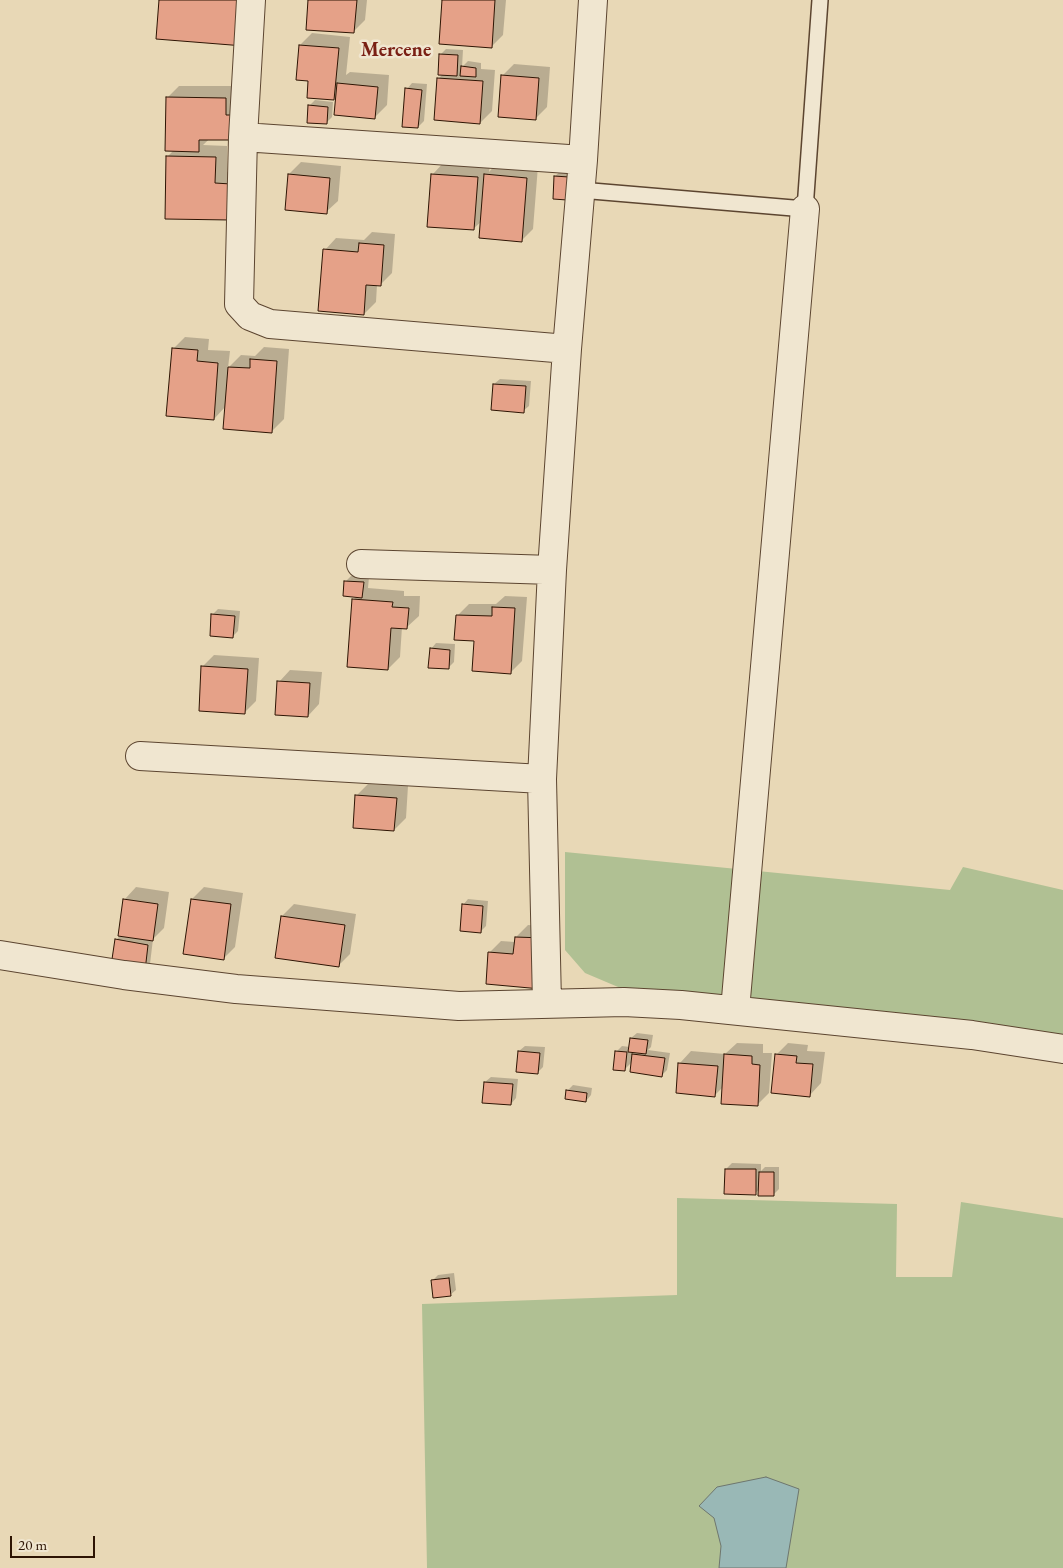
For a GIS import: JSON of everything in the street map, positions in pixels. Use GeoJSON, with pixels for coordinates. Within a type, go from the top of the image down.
{"type":"FeatureCollection","features":[{"type":"Feature","properties":{"kind":"street"},"geometry":{"type":"LineString","coordinates":[[251,0],[243,137],[239,304],[250,316],[270,324],[567,349]]}},
{"type":"Feature","properties":{"kind":"street"},"geometry":{"type":"LineString","coordinates":[[546,1003],[542,779],[552,570],[567,349],[583,160],[593,0]]}},
{"type":"Feature","properties":{"kind":"street"},"geometry":{"type":"LineString","coordinates":[[243,137],[583,160]]}},
{"type":"Feature","properties":{"kind":"street"},"geometry":{"type":"LineString","coordinates":[[735,1010],[804,209]]}},
{"type":"Feature","properties":{"kind":"street"},"geometry":{"type":"LineString","coordinates":[[361,564],[552,570]]}},
{"type":"Feature","properties":{"kind":"street"},"geometry":{"type":"LineString","coordinates":[[140,756],[542,779]]}},
{"type":"Feature","properties":{"kind":"street"},"geometry":{"type":"LineString","coordinates":[[0,955],[124,975],[236,989],[459,1006],[624,1002],[681,1005],[972,1035],[1063,1049]]}},
{"type":"Feature","properties":{"kind":"lane"},"geometry":{"type":"LineString","coordinates":[[580,190],[804,209],[820,0]]}},
{"type":"Feature","properties":{"kind":"green space"},"geometry":{"type":"Polygon","coordinates":[[[565,852],[950,890],[963,867],[1063,890],[1063,1052],[637,995],[585,973],[565,950],[565,852]]]}},
{"type":"Feature","properties":{"kind":"green space"},"geometry":{"type":"Polygon","coordinates":[[[677,1198],[897,1204],[896,1277],[952,1277],[961,1202],[1063,1218],[1063,1568],[427,1568],[422,1304],[677,1295],[677,1198]]]}},
{"type":"Feature","properties":{"kind":"water"},"geometry":{"type":"Polygon","coordinates":[[[766,1477],[799,1489],[786,1568],[719,1568],[721,1546],[714,1518],[699,1506],[717,1487],[766,1477]]]}},
{"type":"Feature","properties":{"kind":"building"},"geometry":{"type":"Polygon","coordinates":[[[159,0],[247,0],[244,46],[156,39],[159,0]]]}},
{"type":"Feature","properties":{"kind":"building"},"geometry":{"type":"Polygon","coordinates":[[[308,0],[357,0],[354,33],[306,30],[308,0]]]}},
{"type":"Feature","properties":{"kind":"building"},"geometry":{"type":"Polygon","coordinates":[[[442,0],[495,0],[492,48],[439,44],[442,0]]]}},
{"type":"Feature","properties":{"kind":"building"},"geometry":{"type":"Polygon","coordinates":[[[299,45],[339,48],[334,100],[307,98],[308,81],[296,80],[299,45]]]}},
{"type":"Feature","properties":{"kind":"building"},"geometry":{"type":"Polygon","coordinates":[[[439,54],[458,55],[457,76],[438,75],[439,54]]]}},
{"type":"Feature","properties":{"kind":"building"},"geometry":{"type":"Polygon","coordinates":[[[461,66],[476,68],[476,77],[460,76],[461,66]]]}},
{"type":"Feature","properties":{"kind":"building"},"geometry":{"type":"Polygon","coordinates":[[[501,75],[539,78],[536,120],[498,117],[501,75]]]}},
{"type":"Feature","properties":{"kind":"building"},"geometry":{"type":"Polygon","coordinates":[[[437,78],[483,81],[480,124],[434,120],[437,78]]]}},
{"type":"Feature","properties":{"kind":"building"},"geometry":{"type":"Polygon","coordinates":[[[337,83],[378,87],[375,119],[334,115],[337,83]]]}},
{"type":"Feature","properties":{"kind":"building"},"geometry":{"type":"Polygon","coordinates":[[[405,88],[422,90],[418,128],[402,127],[405,88]]]}},
{"type":"Feature","properties":{"kind":"building"},"geometry":{"type":"Polygon","coordinates":[[[166,97],[226,98],[226,115],[234,115],[234,140],[199,140],[199,152],[165,151],[166,97]]]}},
{"type":"Feature","properties":{"kind":"building"},"geometry":{"type":"Polygon","coordinates":[[[308,105],[328,107],[327,124],[307,123],[308,105]]]}},
{"type":"Feature","properties":{"kind":"building"},"geometry":{"type":"Polygon","coordinates":[[[166,156],[216,157],[215,183],[231,184],[230,220],[165,219],[166,156]]]}},
{"type":"Feature","properties":{"kind":"building"},"geometry":{"type":"Polygon","coordinates":[[[288,174],[330,178],[327,214],[285,210],[288,174]]]}},
{"type":"Feature","properties":{"kind":"building"},"geometry":{"type":"Polygon","coordinates":[[[431,174],[478,177],[474,230],[427,227],[431,174]]]}},
{"type":"Feature","properties":{"kind":"building"},"geometry":{"type":"Polygon","coordinates":[[[484,174],[527,178],[522,242],[479,238],[484,174]]]}},
{"type":"Feature","properties":{"kind":"building"},"geometry":{"type":"Polygon","coordinates":[[[554,176],[569,177],[567,200],[553,199],[554,176]]]}},
{"type":"Feature","properties":{"kind":"building"},"geometry":{"type":"Polygon","coordinates":[[[359,243],[384,245],[381,286],[366,285],[364,315],[318,311],[323,249],[358,252],[359,243]]]}},
{"type":"Feature","properties":{"kind":"building"},"geometry":{"type":"Polygon","coordinates":[[[172,348],[198,350],[197,361],[218,363],[214,420],[166,416],[172,348]]]}},
{"type":"Feature","properties":{"kind":"building"},"geometry":{"type":"Polygon","coordinates":[[[250,359],[277,361],[272,433],[223,429],[228,367],[250,368],[250,359]]]}},
{"type":"Feature","properties":{"kind":"building"},"geometry":{"type":"Polygon","coordinates":[[[493,384],[526,386],[524,413],[491,410],[493,384]]]}},
{"type":"Feature","properties":{"kind":"building"},"geometry":{"type":"Polygon","coordinates":[[[344,581],[364,582],[362,598],[343,596],[344,581]]]}},
{"type":"Feature","properties":{"kind":"building"},"geometry":{"type":"Polygon","coordinates":[[[352,599],[393,602],[392,607],[409,608],[407,629],[391,628],[388,670],[347,667],[352,599]]]}},
{"type":"Feature","properties":{"kind":"building"},"geometry":{"type":"Polygon","coordinates":[[[492,607],[515,608],[511,674],[472,671],[474,641],[454,640],[456,615],[492,616],[492,607]]]}},
{"type":"Feature","properties":{"kind":"building"},"geometry":{"type":"Polygon","coordinates":[[[211,614],[235,616],[233,638],[210,636],[211,614]]]}},
{"type":"Feature","properties":{"kind":"building"},"geometry":{"type":"Polygon","coordinates":[[[430,648],[450,650],[449,669],[428,668],[430,648]]]}},
{"type":"Feature","properties":{"kind":"building"},"geometry":{"type":"Polygon","coordinates":[[[201,666],[248,669],[245,714],[199,711],[201,666]]]}},
{"type":"Feature","properties":{"kind":"building"},"geometry":{"type":"Polygon","coordinates":[[[277,681],[310,683],[308,717],[275,715],[277,681]]]}},
{"type":"Feature","properties":{"kind":"building"},"geometry":{"type":"Polygon","coordinates":[[[355,795],[397,798],[394,831],[353,828],[355,795]]]}},
{"type":"Feature","properties":{"kind":"building"},"geometry":{"type":"Polygon","coordinates":[[[123,899],[158,904],[153,941],[118,936],[123,899]]]}},
{"type":"Feature","properties":{"kind":"building"},"geometry":{"type":"Polygon","coordinates":[[[191,899],[231,904],[224,960],[183,954],[191,899]]]}},
{"type":"Feature","properties":{"kind":"building"},"geometry":{"type":"Polygon","coordinates":[[[462,904],[483,906],[481,933],[460,931],[462,904]]]}},
{"type":"Feature","properties":{"kind":"building"},"geometry":{"type":"Polygon","coordinates":[[[281,916],[345,925],[339,967],[275,958],[281,916]]]}},
{"type":"Feature","properties":{"kind":"building"},"geometry":{"type":"Polygon","coordinates":[[[515,937],[545,938],[541,989],[486,984],[488,952],[513,954],[515,937]]]}},
{"type":"Feature","properties":{"kind":"building"},"geometry":{"type":"Polygon","coordinates":[[[115,939],[148,945],[145,971],[111,966],[115,939]]]}},
{"type":"Feature","properties":{"kind":"building"},"geometry":{"type":"Polygon","coordinates":[[[630,1038],[648,1040],[646,1054],[628,1052],[630,1038]]]}},
{"type":"Feature","properties":{"kind":"building"},"geometry":{"type":"Polygon","coordinates":[[[518,1051],[540,1053],[538,1074],[516,1072],[518,1051]]]}},
{"type":"Feature","properties":{"kind":"building"},"geometry":{"type":"Polygon","coordinates":[[[615,1051],[627,1052],[625,1071],[613,1070],[615,1051]]]}},
{"type":"Feature","properties":{"kind":"building"},"geometry":{"type":"Polygon","coordinates":[[[632,1054],[665,1058],[662,1077],[630,1072],[632,1054]]]}},
{"type":"Feature","properties":{"kind":"building"},"geometry":{"type":"Polygon","coordinates":[[[724,1054],[752,1056],[752,1064],[760,1065],[758,1106],[721,1104],[724,1054]]]}},
{"type":"Feature","properties":{"kind":"building"},"geometry":{"type":"Polygon","coordinates":[[[775,1054],[797,1056],[796,1063],[813,1064],[810,1097],[771,1093],[775,1054]]]}},
{"type":"Feature","properties":{"kind":"building"},"geometry":{"type":"Polygon","coordinates":[[[678,1063],[718,1066],[715,1097],[676,1093],[678,1063]]]}},
{"type":"Feature","properties":{"kind":"building"},"geometry":{"type":"Polygon","coordinates":[[[484,1082],[513,1084],[511,1105],[482,1103],[484,1082]]]}},
{"type":"Feature","properties":{"kind":"building"},"geometry":{"type":"Polygon","coordinates":[[[566,1090],[587,1093],[586,1102],[565,1099],[566,1090]]]}},
{"type":"Feature","properties":{"kind":"building"},"geometry":{"type":"Polygon","coordinates":[[[725,1169],[756,1169],[756,1195],[724,1194],[725,1169]]]}},
{"type":"Feature","properties":{"kind":"building"},"geometry":{"type":"Polygon","coordinates":[[[759,1172],[774,1172],[774,1196],[758,1196],[759,1172]]]}},
{"type":"Feature","properties":{"kind":"building"},"geometry":{"type":"Polygon","coordinates":[[[449,1278],[451,1296],[433,1298],[431,1280],[449,1278]]]}},
{"type":"Feature","properties":{"kind":"district","name":"Mercene"},"geometry":{"type":"Point","coordinates":[396,51]}}]}
